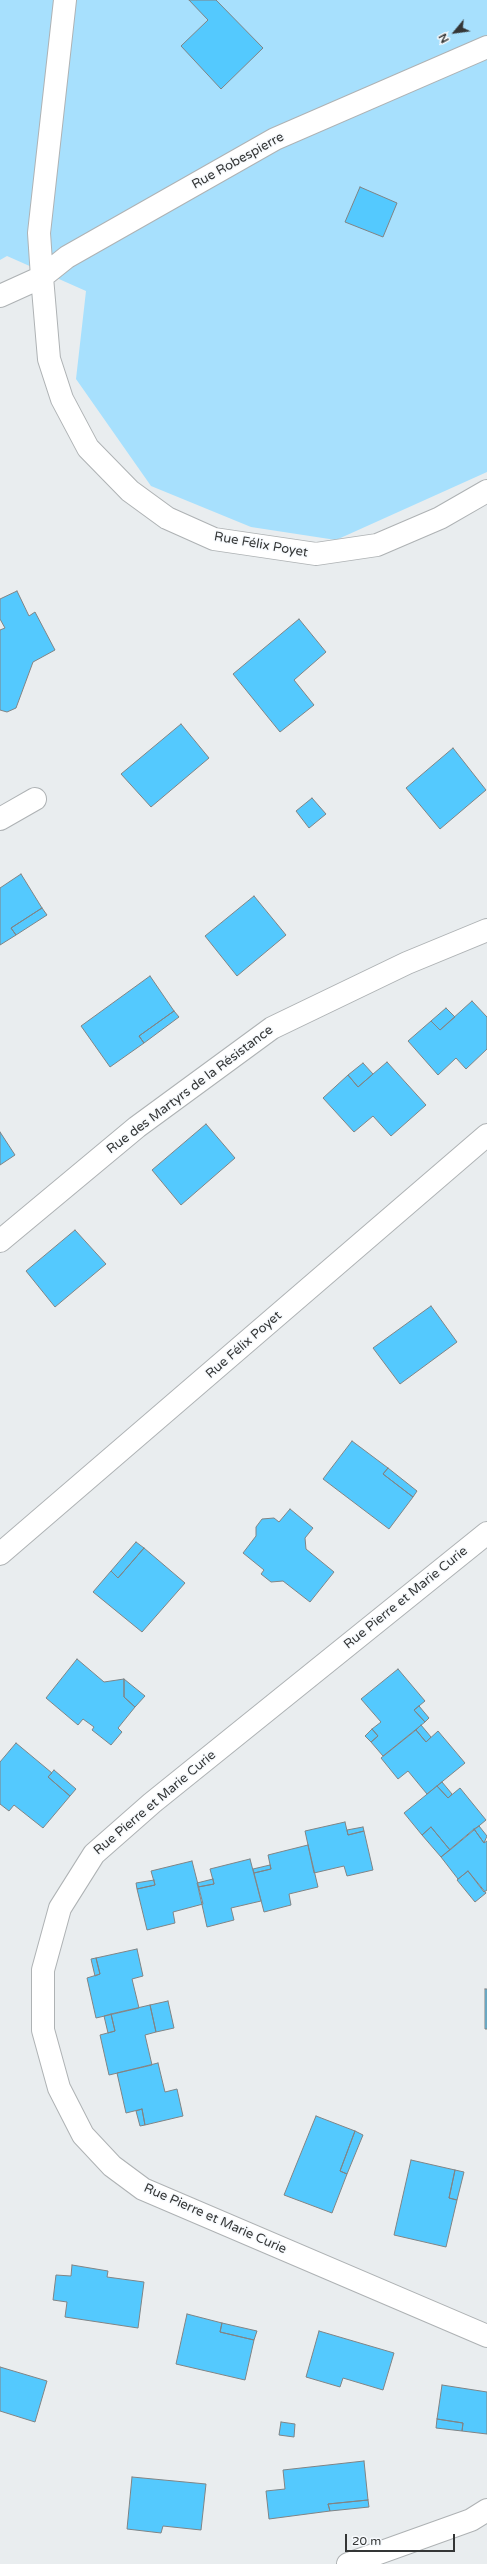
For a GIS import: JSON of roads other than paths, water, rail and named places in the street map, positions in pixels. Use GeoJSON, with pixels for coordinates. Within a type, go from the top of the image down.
{"type":"FeatureCollection","features":[{"type":"Feature","properties":{"kind":"street","name":"Rue Félix Poyet"},"geometry":{"type":"LineString","coordinates":[[65,0],[40,233],[42,277],[49,359],[62,399],[88,448],[130,491],[167,518],[214,539],[316,554],[377,545],[440,518],[487,491]]}},
{"type":"Feature","properties":{"kind":"street","name":"Rue Robespierre"},"geometry":{"type":"LineString","coordinates":[[0,296],[42,277],[67,257],[275,139],[487,47]]}},
{"type":"Feature","properties":{"kind":"street"},"geometry":{"type":"LineString","coordinates":[[0,819],[36,799]]}},
{"type":"Feature","properties":{"kind":"street","name":"Rue des Martyrs de la Résistance"},"geometry":{"type":"LineString","coordinates":[[0,1241],[137,1127],[272,1028],[407,963],[487,930]]}},
{"type":"Feature","properties":{"kind":"street","name":"Rue Félix Poyet"},"geometry":{"type":"LineString","coordinates":[[0,1554],[487,1135]]}},
{"type":"Feature","properties":{"kind":"street","name":"Rue Pierre et Marie Curie"},"geometry":{"type":"LineString","coordinates":[[487,1533],[152,1803],[94,1854],[58,1915],[43,1970],[42,2030],[59,2088],[83,2135],[112,2166],[143,2190],[487,2336]]}},
{"type":"Feature","properties":{"kind":"street"},"geometry":{"type":"LineString","coordinates":[[348,2564],[471,2520],[487,2510]]}}]}
